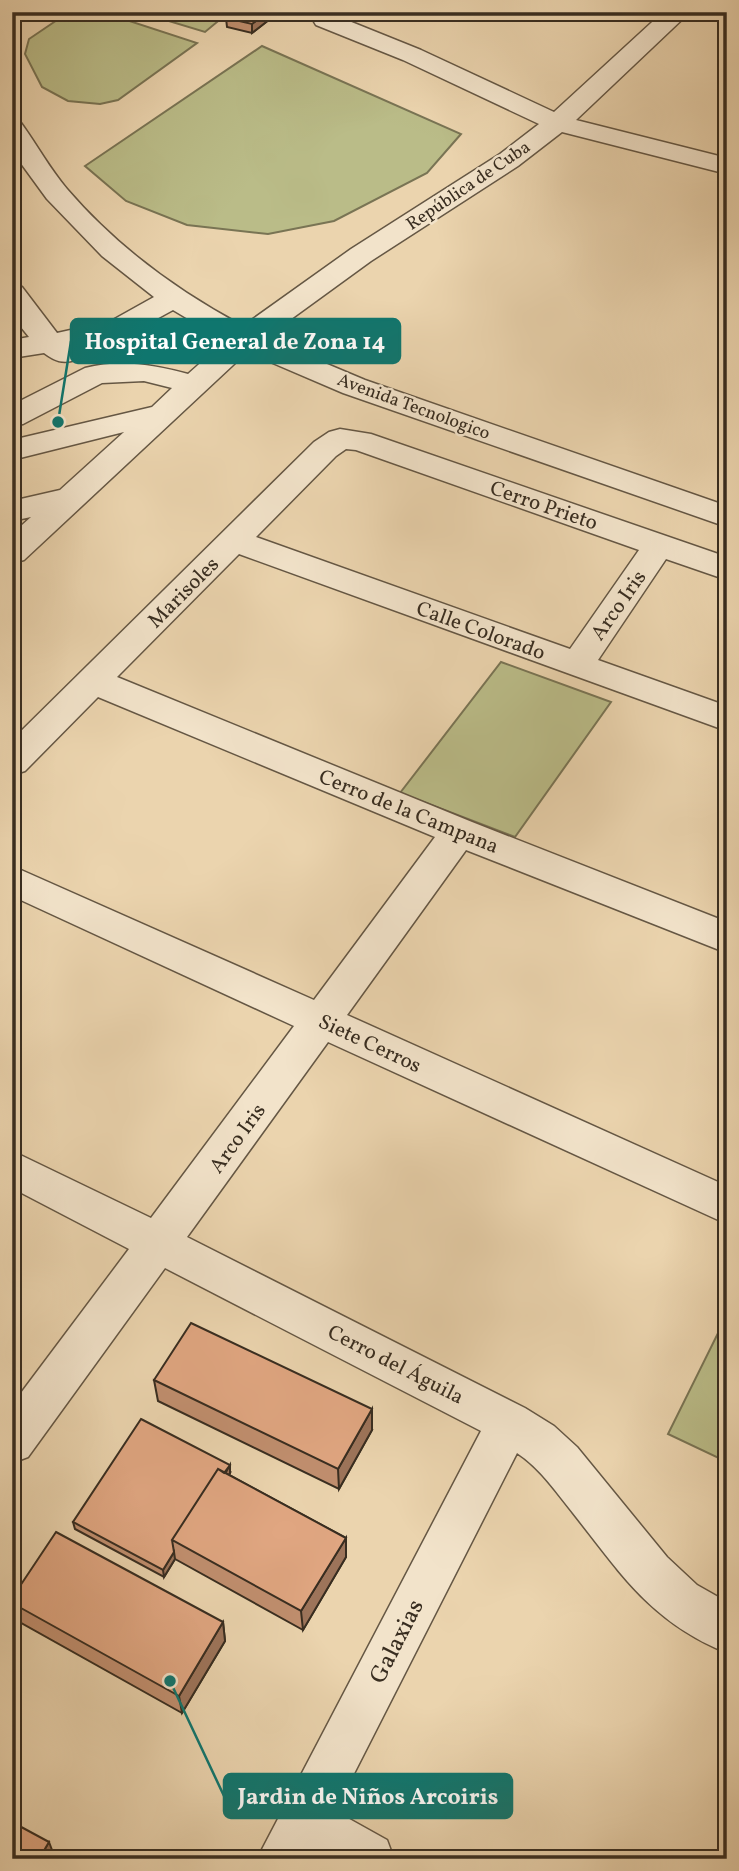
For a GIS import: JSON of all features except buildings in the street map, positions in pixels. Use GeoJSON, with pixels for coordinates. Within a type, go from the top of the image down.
{"type":"FeatureCollection","features":[{"type":"Feature","properties":{"kind":"street","name":"República de Cuba"},"geometry":{"type":"LineString","coordinates":[[12,552],[244,339],[340,270],[509,160],[557,123],[678,12]]}},
{"type":"Feature","properties":{"kind":"street"},"geometry":{"type":"LineString","coordinates":[[326,20],[412,55],[557,123],[727,166]]}},
{"type":"Feature","properties":{"kind":"street","name":"Avenida Tecnologico"},"geometry":{"type":"LineString","coordinates":[[12,129],[27,155],[63,203],[96,235],[175,296],[244,339],[322,374],[727,517]]}},
{"type":"Feature","properties":{"kind":"street"},"geometry":{"type":"LineString","coordinates":[[12,293],[27,319],[50,344],[96,374]]}},
{"type":"Feature","properties":{"kind":"street"},"geometry":{"type":"LineString","coordinates":[[12,349],[50,344],[121,327],[175,296]]}},
{"type":"Feature","properties":{"kind":"street"},"geometry":{"type":"LineString","coordinates":[[12,417],[96,374],[144,372],[194,385]]}},
{"type":"Feature","properties":{"kind":"street"},"geometry":{"type":"LineString","coordinates":[[12,450],[163,414]]}},
{"type":"Feature","properties":{"kind":"street","name":"Marisoles"},"geometry":{"type":"LineString","coordinates":[[12,762],[325,449],[340,439],[360,441]]}},
{"type":"Feature","properties":{"kind":"street","name":"Cerro Prieto"},"geometry":{"type":"LineString","coordinates":[[360,441],[727,569]]}},
{"type":"Feature","properties":{"kind":"street"},"geometry":{"type":"LineString","coordinates":[[12,511],[72,498]]}},
{"type":"Feature","properties":{"kind":"street","name":"Calle Colorado"},"geometry":{"type":"LineString","coordinates":[[235,541],[727,719]]}},
{"type":"Feature","properties":{"kind":"street","name":"Arco Iris"},"geometry":{"type":"LineString","coordinates":[[577,665],[659,545]]}},
{"type":"Feature","properties":{"kind":"street","name":"Cerro de la Campana"},"geometry":{"type":"LineString","coordinates":[[93,681],[459,832],[727,938]]}},
{"type":"Feature","properties":{"kind":"street","name":"Arco Iris"},"geometry":{"type":"LineString","coordinates":[[12,1442],[459,832]]}},
{"type":"Feature","properties":{"kind":"street","name":"Siete Cerros"},"geometry":{"type":"LineString","coordinates":[[12,880],[727,1206]]}},
{"type":"Feature","properties":{"kind":"street","name":"Cerro del Águila"},"geometry":{"type":"LineString","coordinates":[[12,1168],[509,1423],[538,1441],[561,1462],[650,1573],[680,1602],[727,1629]]}},
{"type":"Feature","properties":{"kind":"street","name":"Galaxias"},"geometry":{"type":"LineString","coordinates":[[293,1840],[509,1423]]}},
{"type":"Feature","properties":{"kind":"street"},"geometry":{"type":"LineString","coordinates":[[293,1840],[368,1859]]}},
{"type":"Feature","properties":{"kind":"green space"},"geometry":{"type":"Polygon","coordinates":[[[69,12],[102,12],[197,43],[118,100],[100,104],[68,101],[42,87],[25,54],[29,39],[69,12]]]}},
{"type":"Feature","properties":{"kind":"green space"},"geometry":{"type":"Polygon","coordinates":[[[139,12],[229,12],[205,32],[139,12]]]}},
{"type":"Feature","properties":{"kind":"green space"},"geometry":{"type":"Polygon","coordinates":[[[262,46],[461,134],[427,173],[334,221],[268,234],[187,225],[126,201],[85,166],[262,46]]]}},
{"type":"Feature","properties":{"kind":"green space"},"geometry":{"type":"Polygon","coordinates":[[[501,662],[611,702],[515,837],[400,793],[501,662]]]}},
{"type":"Feature","properties":{"kind":"green space"},"geometry":{"type":"Polygon","coordinates":[[[727,1317],[727,1462],[668,1434],[727,1317]]]}},
{"type":"Feature","properties":{"kind":"place","name":"Hospital General de Zona 14"},"geometry":{"type":"Point","coordinates":[58,422]}},
{"type":"Feature","properties":{"kind":"place","name":"Jardin de Niños Arcoiris"},"geometry":{"type":"Point","coordinates":[170,1681]}}]}
